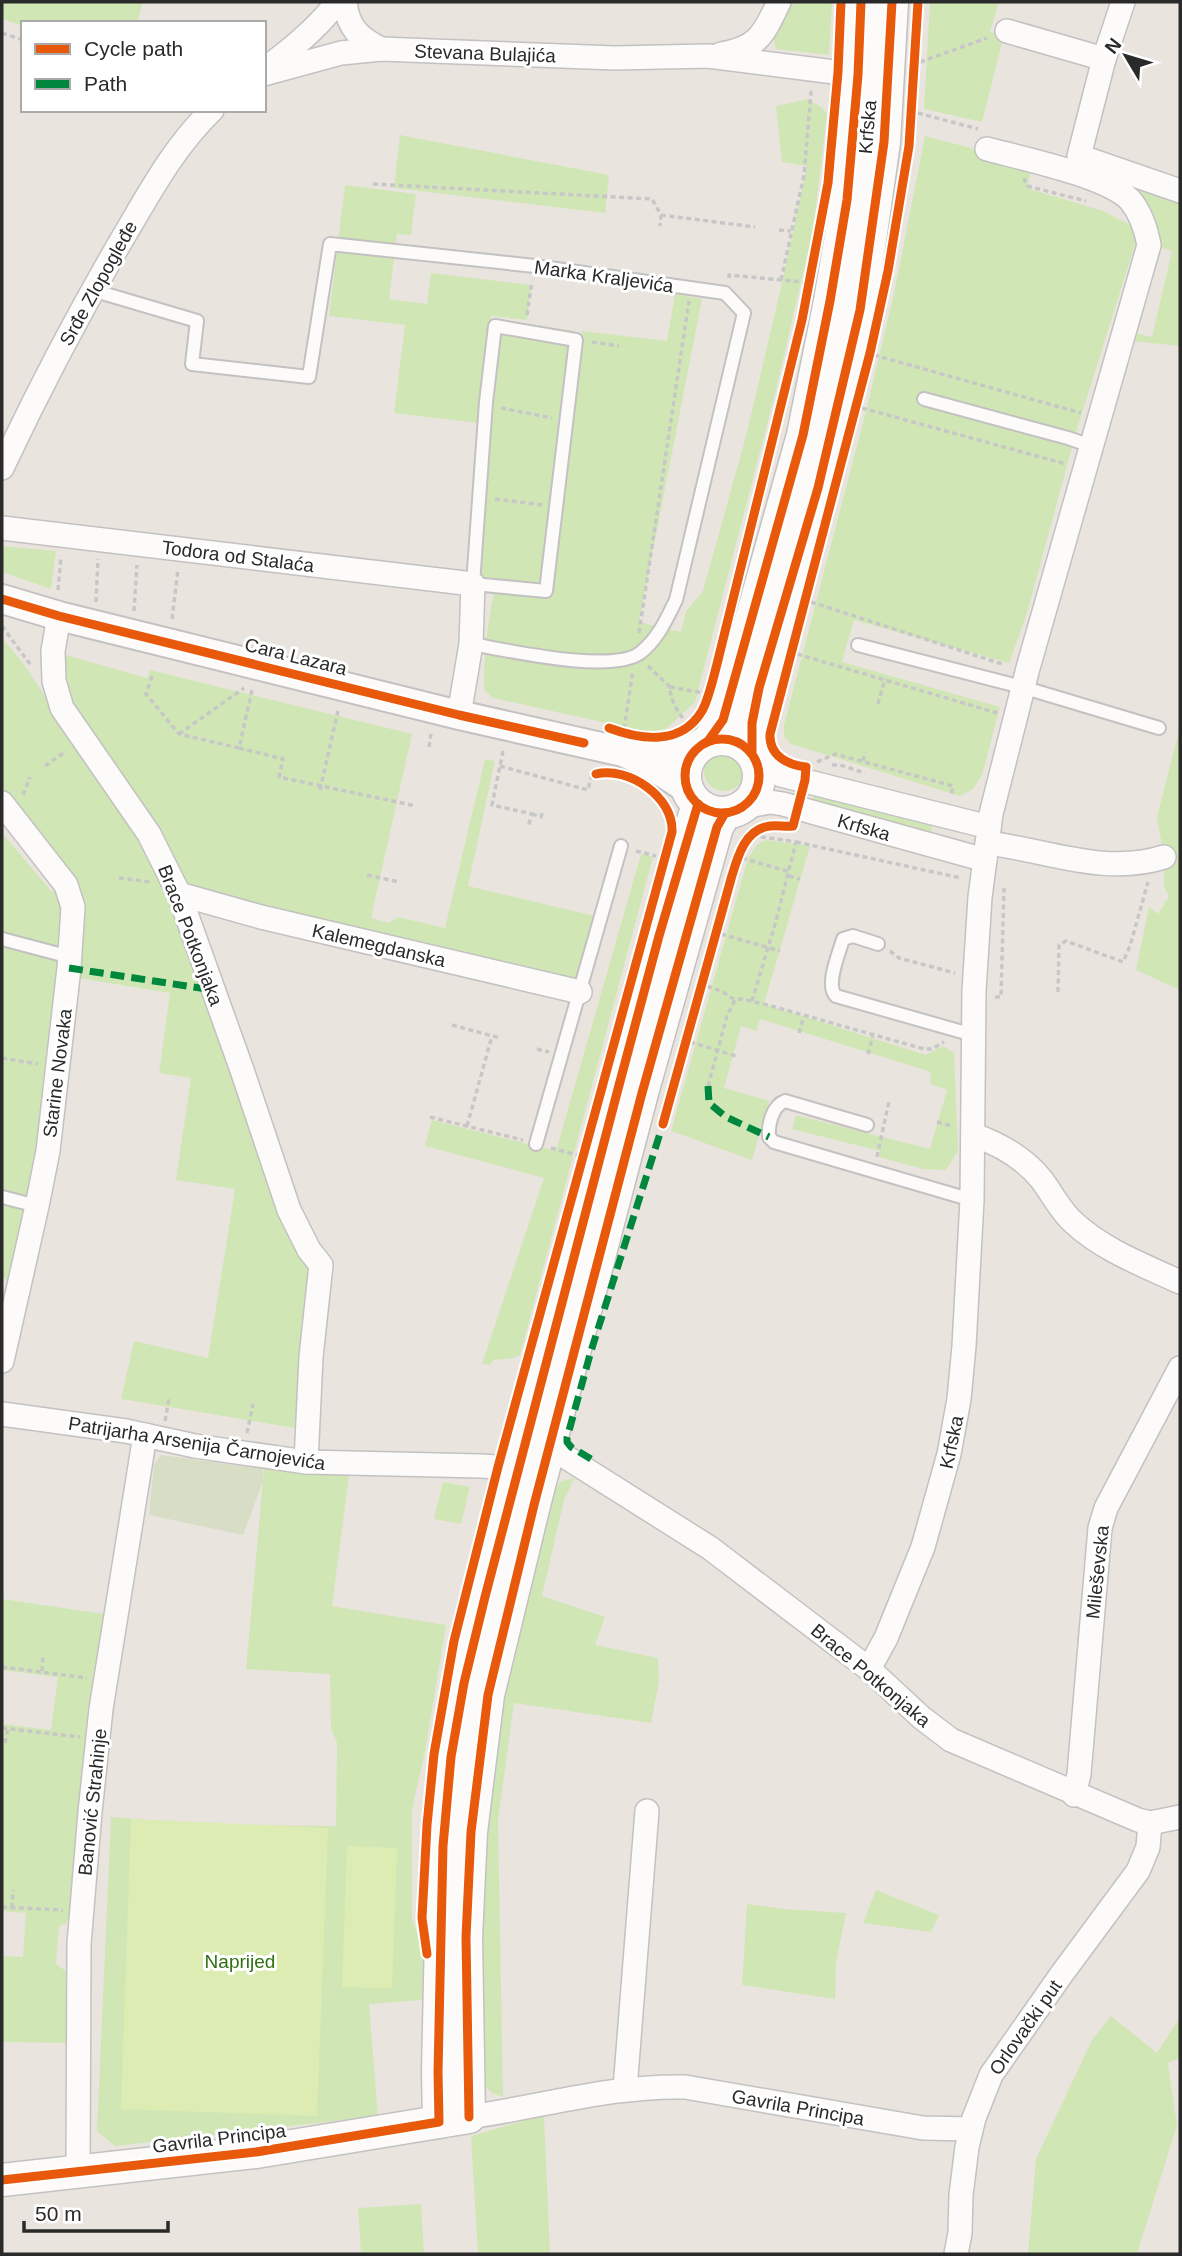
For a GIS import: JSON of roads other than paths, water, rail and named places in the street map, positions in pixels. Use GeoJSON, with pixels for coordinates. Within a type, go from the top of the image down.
{"type":"FeatureCollection","features":[{"type":"Feature","properties":{"kind":"main road","name":"Krfska"},"geometry":{"type":"LineString","coordinates":[[723,808],[686,770],[694,732],[723,720],[803,435],[847,200],[862,2]]}},
{"type":"Feature","properties":{"kind":"main road","name":"Krfska"},"geometry":{"type":"LineString","coordinates":[[754,757],[752,723],[759,688],[818,488],[860,310],[878,191],[910,66],[892,2]]}},
{"type":"Feature","properties":{"kind":"main road"},"geometry":{"type":"LineString","coordinates":[[454,2120],[438,2072],[443,1873],[451,1757],[464,1683],[677,860],[723,808],[754,794],[758,786],[759,770],[754,757],[736,741],[694,732]]}},
{"type":"Feature","properties":{"kind":"main road"},"geometry":{"type":"LineString","coordinates":[[454,2120],[466,2073],[466,1937],[472,1818],[488,1695],[534,1505],[642,1093],[677,860]]}},
{"type":"Feature","properties":{"kind":"main road","name":"Gavrila Principa"},"geometry":{"type":"LineString","coordinates":[[2,2179],[256,2152],[454,2120]]}},
{"type":"Feature","properties":{"kind":"street"},"geometry":{"type":"LineString","coordinates":[[266,70],[310,33],[337,2]]}},
{"type":"Feature","properties":{"kind":"street"},"geometry":{"type":"LineString","coordinates":[[345,2],[346,15],[362,40],[381,48]]}},
{"type":"Feature","properties":{"kind":"street","name":"Stevana Bulajića"},"geometry":{"type":"LineString","coordinates":[[708,57],[751,45],[762,33],[779,2]]}},
{"type":"Feature","properties":{"kind":"street"},"geometry":{"type":"LineString","coordinates":[[1123,2],[1104,59],[1079,156],[1180,191]]}},
{"type":"Feature","properties":{"kind":"street"},"geometry":{"type":"LineString","coordinates":[[1007,31],[1104,59]]}},
{"type":"Feature","properties":{"kind":"street","name":"Stevana Bulajića"},"geometry":{"type":"LineString","coordinates":[[266,72],[341,53],[381,48],[615,58],[708,57],[858,75]]}},
{"type":"Feature","properties":{"kind":"street","name":"Srđe Zlopogleđe"},"geometry":{"type":"LineString","coordinates":[[2,468],[92,290],[160,172],[210,112]]}},
{"type":"Feature","properties":{"kind":"street","name":"Krfska"},"geometry":{"type":"LineString","coordinates":[[869,1669],[886,1638],[923,1547],[949,1454],[959,1399],[972,1200],[968,1131],[981,897],[987,843],[1017,686],[1085,444],[1149,245],[1147,232],[1137,210],[1118,190],[1064,170],[987,149]]}},
{"type":"Feature","properties":{"kind":"street","name":"Todora od Stalaća"},"geometry":{"type":"LineString","coordinates":[[2,528],[473,584]]}},
{"type":"Feature","properties":{"kind":"street"},"geometry":{"type":"LineString","coordinates":[[458,715],[471,644],[473,584]]}},
{"type":"Feature","properties":{"kind":"street","name":"Cara Lazara"},"geometry":{"type":"LineString","coordinates":[[2,599],[58,604],[458,715],[620,737],[676,751],[694,732]]}},
{"type":"Feature","properties":{"kind":"street","name":"Brace Potkonjaka"},"geometry":{"type":"LineString","coordinates":[[58,604],[53,652],[54,681],[62,708],[149,834],[176,889],[238,1058],[289,1210],[309,1250],[321,1265],[311,1357],[306,1462]]}},
{"type":"Feature","properties":{"kind":"street","name":"Cara Lazara"},"geometry":{"type":"LineString","coordinates":[[620,737],[649,764],[723,808]]}},
{"type":"Feature","properties":{"kind":"street","name":"Krfska"},"geometry":{"type":"LineString","coordinates":[[754,757],[781,775],[987,843]]}},
{"type":"Feature","properties":{"kind":"street","name":"Krfska"},"geometry":{"type":"LineString","coordinates":[[723,808],[770,802],[1095,863],[1127,865],[1164,858]]}},
{"type":"Feature","properties":{"kind":"street","name":"Starine Novaka"},"geometry":{"type":"LineString","coordinates":[[2,803],[66,885],[73,907],[70,957],[48,1151],[37,1206],[10,1286],[2,1361]]}},
{"type":"Feature","properties":{"kind":"street","name":"Kalemegdanska"},"geometry":{"type":"LineString","coordinates":[[176,889],[274,920],[580,992]]}},
{"type":"Feature","properties":{"kind":"street"},"geometry":{"type":"LineString","coordinates":[[968,1131],[1013,1154],[1032,1170],[1061,1210],[1098,1242],[1180,1282]]}},
{"type":"Feature","properties":{"kind":"street","name":"Mileševska"},"geometry":{"type":"LineString","coordinates":[[1074,1795],[1079,1774],[1100,1528],[1105,1508],[1180,1368]]}},
{"type":"Feature","properties":{"kind":"street","name":"Patrijarha Arsenija Čarnojevića"},"geometry":{"type":"LineString","coordinates":[[2,1414],[155,1432],[195,1446],[306,1462],[481,1466],[498,1467],[517,1473]]}},
{"type":"Feature","properties":{"kind":"street","name":"Banović Strahinje"},"geometry":{"type":"LineString","coordinates":[[78,2172],[79,1944],[90,1812],[101,1709],[155,1432]]}},
{"type":"Feature","properties":{"kind":"street","name":"Brace Potkonjaka"},"geometry":{"type":"LineString","coordinates":[[550,1447],[710,1548],[869,1669],[922,1718],[951,1740],[1138,1821],[1150,1823],[1180,1817]]}},
{"type":"Feature","properties":{"kind":"street"},"geometry":{"type":"LineString","coordinates":[[534,1505],[550,1478],[562,1468],[576,1467],[588,1471]]}},
{"type":"Feature","properties":{"kind":"street"},"geometry":{"type":"LineString","coordinates":[[625,2089],[648,1811]]}},
{"type":"Feature","properties":{"kind":"street","name":"Orlovački put"},"geometry":{"type":"LineString","coordinates":[[956,2254],[971,2129],[991,2075],[1060,1975],[1138,1871],[1148,1847],[1150,1823]]}},
{"type":"Feature","properties":{"kind":"street","name":"Gavrila Principa"},"geometry":{"type":"LineString","coordinates":[[454,2120],[625,2089],[656,2086],[685,2087],[923,2128],[971,2129]]}},
{"type":"Feature","properties":{"kind":"lane","name":"Marka Kraljevića"},"geometry":{"type":"LineString","coordinates":[[92,290],[197,321],[192,364],[309,377],[330,244],[535,267],[725,293],[744,313],[676,600],[653,641],[636,656],[605,663],[471,644]]}},
{"type":"Feature","properties":{"kind":"lane"},"geometry":{"type":"LineString","coordinates":[[495,326],[576,340],[546,591],[473,584],[486,405],[495,326]]}},
{"type":"Feature","properties":{"kind":"lane"},"geometry":{"type":"LineString","coordinates":[[924,399],[1085,444]]}},
{"type":"Feature","properties":{"kind":"lane"},"geometry":{"type":"LineString","coordinates":[[858,645],[1017,686],[1159,729]]}},
{"type":"Feature","properties":{"kind":"lane"},"geometry":{"type":"LineString","coordinates":[[536,1144],[621,846]]}},
{"type":"Feature","properties":{"kind":"lane"},"geometry":{"type":"LineString","coordinates":[[878,944],[853,936],[843,939],[831,982],[831,990],[836,996],[973,1035]]}},
{"type":"Feature","properties":{"kind":"lane"},"geometry":{"type":"LineString","coordinates":[[2,939],[70,957]]}},
{"type":"Feature","properties":{"kind":"lane"},"geometry":{"type":"LineString","coordinates":[[867,1125],[785,1101],[777,1105],[768,1130],[769,1137],[774,1142],[972,1200]]}},
{"type":"Feature","properties":{"kind":"lane"},"geometry":{"type":"LineString","coordinates":[[2,1197],[37,1206]]}},
{"type":"Feature","properties":{"kind":"park label","name":"Naprijed"},"geometry":{"type":"Point","coordinates":[240,1961]}}]}
